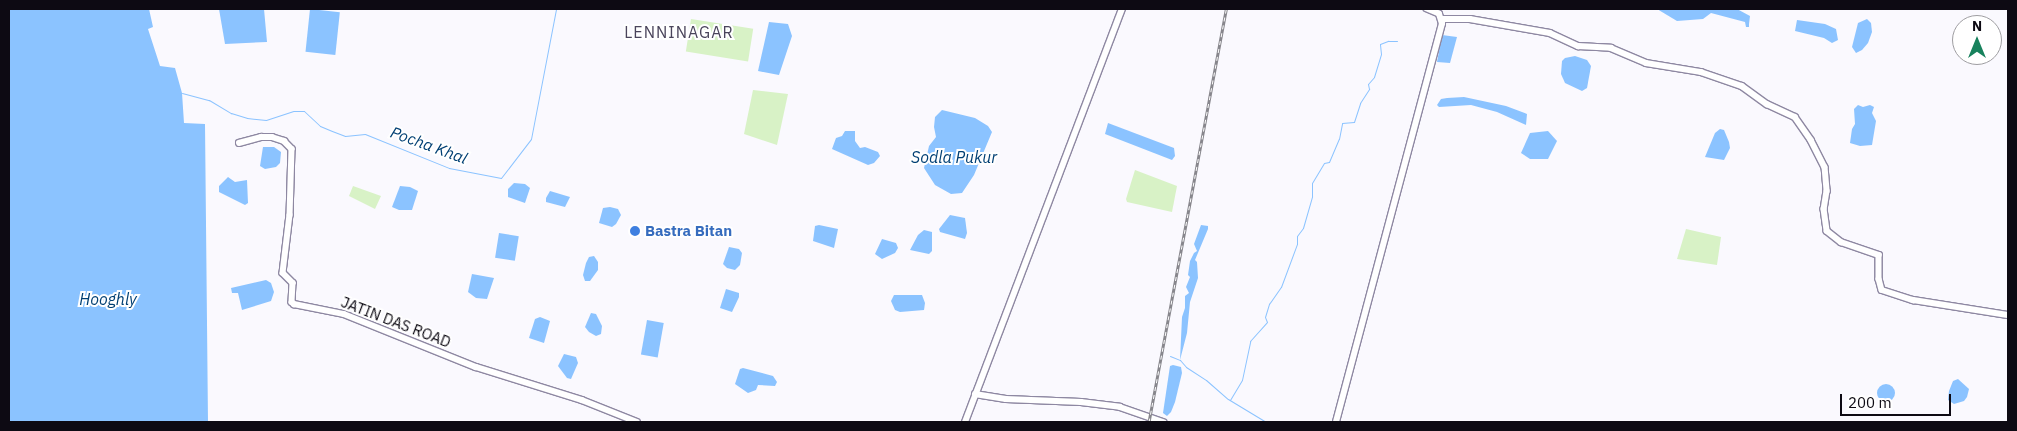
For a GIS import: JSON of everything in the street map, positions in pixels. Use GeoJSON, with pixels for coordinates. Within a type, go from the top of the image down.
{"type":"FeatureCollection","features":[{"type":"Feature","properties":{"kind":"main road"},"geometry":{"type":"LineString","coordinates":[[964,422],[1122,9]]}},
{"type":"Feature","properties":{"kind":"street"},"geometry":{"type":"LineString","coordinates":[[1336,422],[1403,174],[1441,19],[1439,14],[1427,9]]}},
{"type":"Feature","properties":{"kind":"street"},"geometry":{"type":"LineString","coordinates":[[1441,19],[1470,19],[1544,32],[1578,46],[1610,48],[1646,63],[1701,72],[1742,86],[1767,104],[1795,118],[1812,140],[1825,167],[1827,190],[1824,209],[1827,231],[1841,242],[1876,252],[1880,255],[1879,279],[1882,290],[1912,300],[2008,315]]}},
{"type":"Feature","properties":{"kind":"street","name":"JATIN DAS ROAD"},"geometry":{"type":"LineString","coordinates":[[240,143],[261,137],[272,137],[284,141],[292,149],[290,215],[283,273],[293,282],[292,302],[294,304],[344,314],[476,367],[582,400],[637,422]]}},
{"type":"Feature","properties":{"kind":"street"},"geometry":{"type":"LineString","coordinates":[[975,394],[1006,399],[1081,402],[1120,407],[1163,422]]}},
{"type":"Feature","properties":{"kind":"green space"},"geometry":{"type":"Polygon","coordinates":[[[691,19],[753,29],[748,61],[686,52],[691,19]]]}},
{"type":"Feature","properties":{"kind":"green space"},"geometry":{"type":"Polygon","coordinates":[[[753,90],[788,94],[777,145],[744,134],[753,90]]]}},
{"type":"Feature","properties":{"kind":"green space"},"geometry":{"type":"Polygon","coordinates":[[[1135,170],[1177,186],[1172,212],[1127,202],[1126,199],[1135,170]]]}},
{"type":"Feature","properties":{"kind":"green space"},"geometry":{"type":"Polygon","coordinates":[[[353,186],[381,196],[375,209],[349,196],[353,186]]]}},
{"type":"Feature","properties":{"kind":"green space"},"geometry":{"type":"Polygon","coordinates":[[[1686,229],[1721,237],[1717,265],[1677,259],[1686,229]]]}},
{"type":"Feature","properties":{"kind":"water","name":"Hooghly"},"geometry":{"type":"Polygon","coordinates":[[[9,9],[149,9],[153,27],[148,29],[160,66],[175,68],[182,93],[184,123],[205,124],[208,422],[9,422],[9,9]]]}},
{"type":"Feature","properties":{"kind":"water"},"geometry":{"type":"Polygon","coordinates":[[[219,9],[264,9],[267,42],[225,44],[219,9]]]}},
{"type":"Feature","properties":{"kind":"water"},"geometry":{"type":"Polygon","coordinates":[[[310,9],[340,12],[335,55],[306,52],[310,9]]]}},
{"type":"Feature","properties":{"kind":"water"},"geometry":{"type":"Polygon","coordinates":[[[1657,9],[1737,9],[1750,16],[1749,27],[1746,27],[1745,22],[1711,13],[1703,19],[1677,21],[1657,9]]]}},
{"type":"Feature","properties":{"kind":"water"},"geometry":{"type":"Polygon","coordinates":[[[1867,19],[1871,23],[1872,32],[1868,43],[1862,50],[1856,53],[1852,47],[1858,23],[1867,19]]]}},
{"type":"Feature","properties":{"kind":"water"},"geometry":{"type":"Polygon","coordinates":[[[1797,20],[1825,24],[1836,29],[1838,40],[1832,43],[1824,38],[1795,31],[1797,20]]]}},
{"type":"Feature","properties":{"kind":"water"},"geometry":{"type":"Polygon","coordinates":[[[769,22],[788,24],[792,36],[779,75],[758,71],[769,22]]]}},
{"type":"Feature","properties":{"kind":"water"},"geometry":{"type":"Polygon","coordinates":[[[1442,35],[1457,37],[1450,63],[1437,62],[1442,35]]]}},
{"type":"Feature","properties":{"kind":"water"},"geometry":{"type":"Polygon","coordinates":[[[1575,56],[1587,60],[1591,66],[1587,88],[1582,91],[1565,83],[1561,74],[1562,61],[1565,58],[1575,56]]]}},
{"type":"Feature","properties":{"kind":"water"},"geometry":{"type":"Polygon","coordinates":[[[1464,97],[1506,106],[1527,114],[1526,125],[1497,112],[1471,105],[1439,107],[1437,105],[1441,99],[1464,97]]]}},
{"type":"Feature","properties":{"kind":"water"},"geometry":{"type":"Polygon","coordinates":[[[1858,105],[1874,107],[1872,113],[1876,121],[1872,145],[1860,146],[1850,143],[1852,129],[1855,124],[1854,109],[1858,105]]]}},
{"type":"Feature","properties":{"kind":"water","name":"Sodla Pukur"},"geometry":{"type":"Polygon","coordinates":[[[942,110],[975,118],[988,126],[992,132],[974,175],[962,193],[951,194],[935,185],[924,168],[929,146],[936,137],[935,117],[942,110]]]}},
{"type":"Feature","properties":{"kind":"water"},"geometry":{"type":"Polygon","coordinates":[[[1108,123],[1174,148],[1175,156],[1172,160],[1105,134],[1108,123]]]}},
{"type":"Feature","properties":{"kind":"water"},"geometry":{"type":"Polygon","coordinates":[[[1720,129],[1724,130],[1730,148],[1724,160],[1705,157],[1715,133],[1720,129]]]}},
{"type":"Feature","properties":{"kind":"water"},"geometry":{"type":"Polygon","coordinates":[[[845,131],[855,131],[855,141],[860,148],[865,147],[878,152],[880,156],[874,163],[868,165],[832,149],[836,138],[842,136],[845,131]]]}},
{"type":"Feature","properties":{"kind":"water"},"geometry":{"type":"Polygon","coordinates":[[[1548,131],[1557,141],[1548,159],[1530,159],[1521,153],[1530,133],[1548,131]]]}},
{"type":"Feature","properties":{"kind":"water"},"geometry":{"type":"Polygon","coordinates":[[[263,147],[274,147],[281,152],[280,163],[276,167],[265,169],[260,166],[263,147]]]}},
{"type":"Feature","properties":{"kind":"water"},"geometry":{"type":"Polygon","coordinates":[[[228,177],[235,182],[247,180],[248,203],[245,205],[219,192],[219,186],[228,177]]]}},
{"type":"Feature","properties":{"kind":"water"},"geometry":{"type":"Polygon","coordinates":[[[514,183],[525,184],[530,188],[525,203],[508,197],[508,189],[514,183]]]}},
{"type":"Feature","properties":{"kind":"water"},"geometry":{"type":"Polygon","coordinates":[[[400,186],[410,187],[418,191],[412,210],[399,210],[392,207],[400,186]]]}},
{"type":"Feature","properties":{"kind":"water"},"geometry":{"type":"Polygon","coordinates":[[[550,191],[570,197],[565,207],[546,202],[550,191]]]}},
{"type":"Feature","properties":{"kind":"water"},"geometry":{"type":"Polygon","coordinates":[[[603,208],[618,209],[621,215],[612,227],[599,223],[603,208]]]}},
{"type":"Feature","properties":{"kind":"water"},"geometry":{"type":"Polygon","coordinates":[[[950,215],[965,218],[967,233],[965,239],[940,232],[939,229],[950,215]]]}},
{"type":"Feature","properties":{"kind":"water"},"geometry":{"type":"Polygon","coordinates":[[[819,225],[838,229],[834,248],[813,241],[815,226],[819,225]]]}},
{"type":"Feature","properties":{"kind":"water"},"geometry":{"type":"Polygon","coordinates":[[[1201,225],[1208,226],[1208,229],[1195,260],[1197,262],[1198,278],[1190,302],[1187,333],[1180,360],[1182,317],[1185,308],[1185,296],[1189,293],[1186,287],[1190,277],[1188,275],[1190,261],[1197,251],[1194,244],[1201,225]]]}},
{"type":"Feature","properties":{"kind":"water"},"geometry":{"type":"Polygon","coordinates":[[[924,230],[932,232],[932,251],[929,254],[910,250],[918,235],[924,230]]]}},
{"type":"Feature","properties":{"kind":"water"},"geometry":{"type":"Polygon","coordinates":[[[499,233],[519,236],[515,261],[495,258],[499,233]]]}},
{"type":"Feature","properties":{"kind":"water"},"geometry":{"type":"Polygon","coordinates":[[[882,239],[896,243],[898,248],[895,253],[882,259],[875,254],[882,239]]]}},
{"type":"Feature","properties":{"kind":"water"},"geometry":{"type":"Polygon","coordinates":[[[729,247],[739,249],[742,253],[740,265],[735,270],[727,268],[723,264],[729,247]]]}},
{"type":"Feature","properties":{"kind":"water"},"geometry":{"type":"Polygon","coordinates":[[[594,256],[598,262],[598,270],[590,281],[585,281],[583,275],[586,263],[589,257],[594,256]]]}},
{"type":"Feature","properties":{"kind":"water"},"geometry":{"type":"Polygon","coordinates":[[[472,274],[494,278],[487,299],[476,298],[468,292],[472,274]]]}},
{"type":"Feature","properties":{"kind":"water"},"geometry":{"type":"Polygon","coordinates":[[[266,280],[271,283],[274,292],[271,301],[242,310],[238,293],[232,293],[231,288],[266,280]]]}},
{"type":"Feature","properties":{"kind":"water"},"geometry":{"type":"Polygon","coordinates":[[[726,289],[739,293],[732,312],[720,308],[726,289]]]}},
{"type":"Feature","properties":{"kind":"water"},"geometry":{"type":"Polygon","coordinates":[[[894,295],[922,295],[925,303],[924,310],[900,312],[895,310],[891,301],[894,295]]]}},
{"type":"Feature","properties":{"kind":"water"},"geometry":{"type":"Polygon","coordinates":[[[591,313],[596,314],[602,326],[601,334],[596,336],[585,327],[591,313]]]}},
{"type":"Feature","properties":{"kind":"water"},"geometry":{"type":"Polygon","coordinates":[[[540,317],[550,321],[544,343],[529,338],[535,319],[540,317]]]}},
{"type":"Feature","properties":{"kind":"water"},"geometry":{"type":"Polygon","coordinates":[[[647,320],[664,323],[658,357],[641,354],[647,320]]]}},
{"type":"Feature","properties":{"kind":"water"},"geometry":{"type":"Polygon","coordinates":[[[564,354],[576,357],[578,363],[571,379],[567,378],[558,366],[564,354]]]}},
{"type":"Feature","properties":{"kind":"water"},"geometry":{"type":"Polygon","coordinates":[[[1170,366],[1181,367],[1182,373],[1175,402],[1167,416],[1163,413],[1170,366]]]}},
{"type":"Feature","properties":{"kind":"water"},"geometry":{"type":"Polygon","coordinates":[[[743,368],[773,376],[777,382],[775,386],[758,385],[756,390],[748,393],[735,384],[740,369],[743,368]]]}},
{"type":"Feature","properties":{"kind":"water"},"geometry":{"type":"Polygon","coordinates":[[[1958,379],[1969,389],[1964,401],[1954,404],[1948,400],[1949,391],[1953,381],[1958,379]]]}},
{"type":"Feature","properties":{"kind":"water"},"geometry":{"type":"Polygon","coordinates":[[[1882,384],[1890,384],[1895,389],[1893,400],[1882,402],[1877,397],[1877,389],[1882,384]]]}},
{"type":"Feature","properties":{"kind":"waterway","name":"Pocha Khal"},"geometry":{"type":"LineString","coordinates":[[182,93],[209,100],[231,113],[247,118],[266,120],[293,111],[304,111],[320,126],[345,136],[365,134],[449,168],[501,178],[531,139],[556,9]]}},
{"type":"Feature","properties":{"kind":"waterway"},"geometry":{"type":"LineString","coordinates":[[1230,400],[1242,380],[1250,341],[1267,322],[1265,317],[1269,304],[1281,287],[1297,244],[1297,236],[1303,228],[1312,196],[1312,183],[1324,163],[1329,162],[1339,139],[1342,123],[1354,122],[1360,103],[1369,89],[1368,84],[1374,77],[1381,54],[1380,44],[1388,41],[1397,41]]}},
{"type":"Feature","properties":{"kind":"waterway"},"geometry":{"type":"LineString","coordinates":[[1170,356],[1180,360],[1186,367],[1206,380],[1228,399],[1266,422]]}},
{"type":"Feature","properties":{"kind":"railway"},"geometry":{"type":"LineString","coordinates":[[1149,422],[1226,9]]}},
{"type":"Feature","properties":{"kind":"place","name":"Bastra Bitan"},"geometry":{"type":"Point","coordinates":[635,231]}},
{"type":"Feature","properties":{"kind":"district","name":"LENNINAGAR"},"geometry":{"type":"Point","coordinates":[679,32]}}]}
